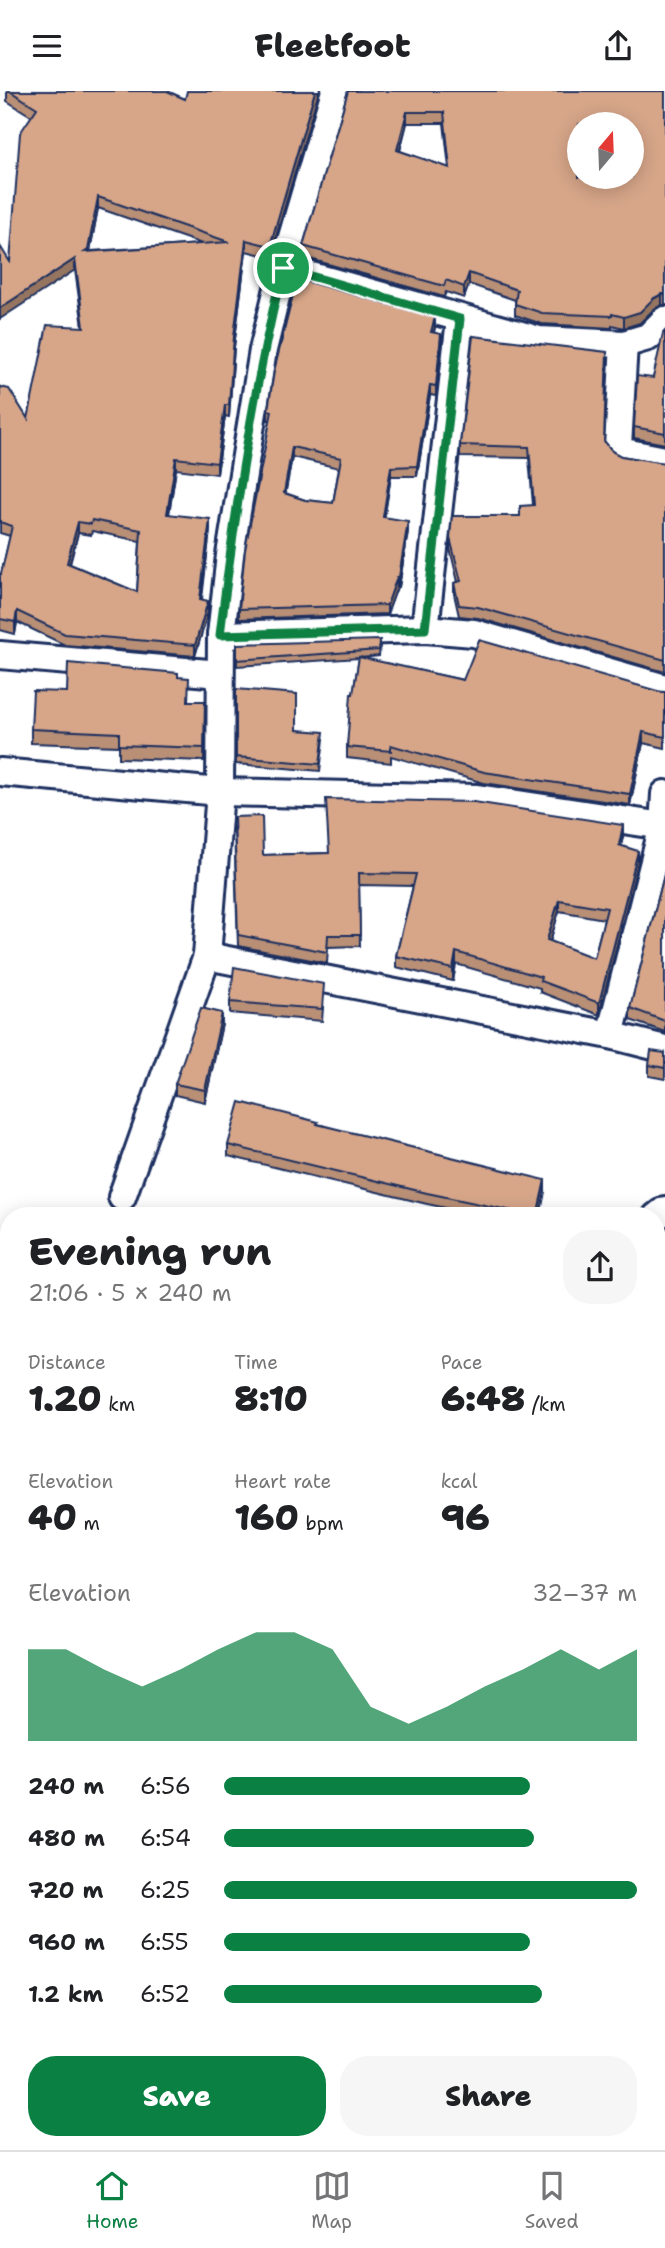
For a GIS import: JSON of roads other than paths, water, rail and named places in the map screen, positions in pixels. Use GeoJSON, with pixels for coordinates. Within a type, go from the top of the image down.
{"type":"FeatureCollection","features":[{"type":"Feature","properties":{"kind":"street"},"geometry":{"type":"LineString","coordinates":[[122,1197],[207,955],[220,792],[220,635],[230,555],[263,350],[283,268],[335,91]]}},
{"type":"Feature","properties":{"kind":"street"},"geometry":{"type":"LineString","coordinates":[[283,268],[539,340],[624,344],[648,337],[665,320]]}},
{"type":"Feature","properties":{"kind":"street"},"geometry":{"type":"LineString","coordinates":[[425,629],[460,319]]}},
{"type":"Feature","properties":{"kind":"street"},"geometry":{"type":"LineString","coordinates":[[624,344],[618,446],[624,452],[665,460]]}},
{"type":"Feature","properties":{"kind":"street"},"geometry":{"type":"LineString","coordinates":[[220,635],[425,629],[474,633],[665,688]]}},
{"type":"Feature","properties":{"kind":"street"},"geometry":{"type":"LineString","coordinates":[[0,655],[220,674]]}},
{"type":"Feature","properties":{"kind":"street"},"geometry":{"type":"LineString","coordinates":[[0,772],[220,792],[477,798],[663,826]]}},
{"type":"Feature","properties":{"kind":"street"},"geometry":{"type":"LineString","coordinates":[[610,1035],[663,826],[665,794]]}},
{"type":"Feature","properties":{"kind":"street"},"geometry":{"type":"LineString","coordinates":[[207,955],[610,1035],[665,1049]]}}]}
